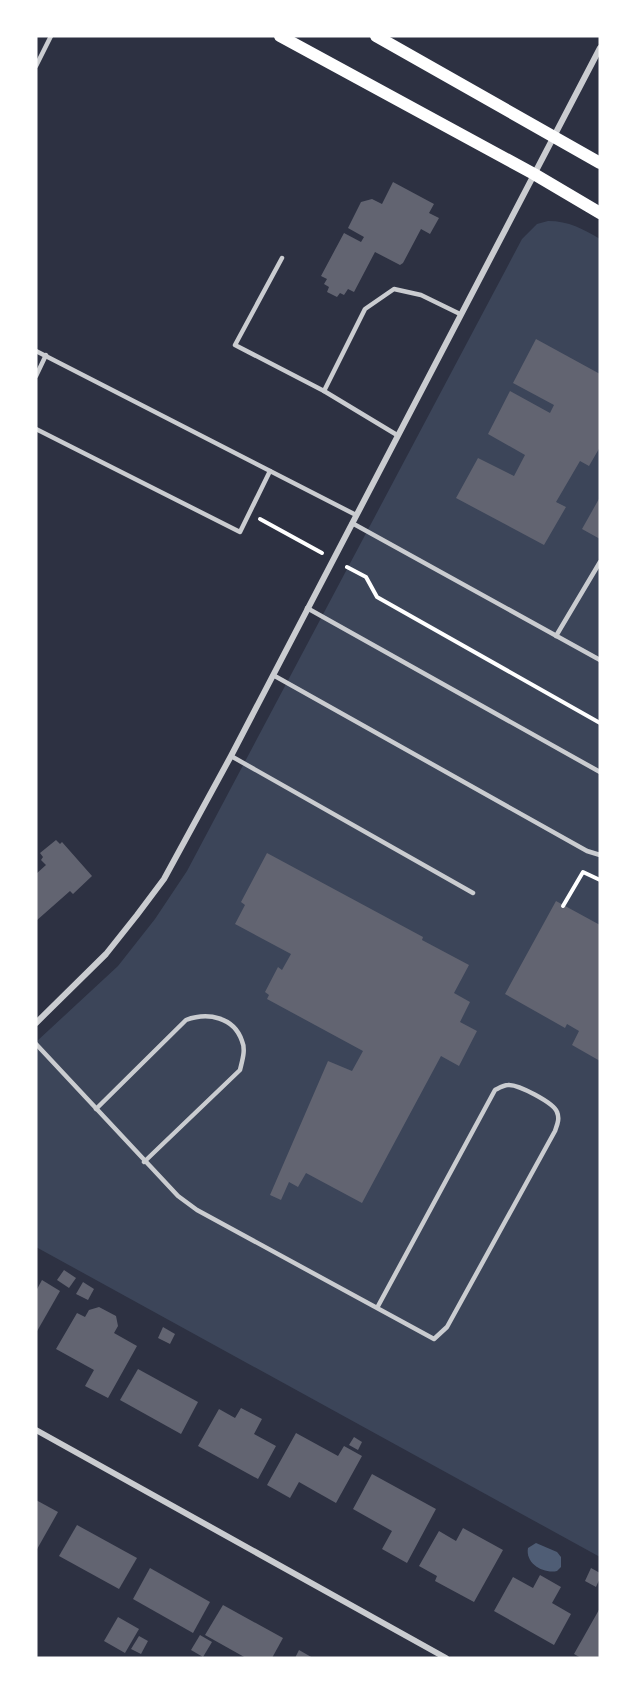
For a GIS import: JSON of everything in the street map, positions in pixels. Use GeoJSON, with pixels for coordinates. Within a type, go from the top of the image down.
{"type":"FeatureCollection","features":[{"type":"Feature","properties":{"kind":"main road"},"geometry":{"type":"LineString","coordinates":[[280,36],[534,174],[600,213]]}},
{"type":"Feature","properties":{"kind":"main road"},"geometry":{"type":"LineString","coordinates":[[376,36],[600,163]]}},
{"type":"Feature","properties":{"kind":"street"},"geometry":{"type":"LineString","coordinates":[[36,1023],[106,954],[164,879],[231,756],[600,48]]}},
{"type":"Feature","properties":{"kind":"street"},"geometry":{"type":"LineString","coordinates":[[36,1430],[446,1658]]}},
{"type":"Feature","properties":{"kind":"lane"},"geometry":{"type":"LineString","coordinates":[[36,66],[51,36]]}},
{"type":"Feature","properties":{"kind":"lane"},"geometry":{"type":"LineString","coordinates":[[282,258],[235,345],[324,391],[397,435]]}},
{"type":"Feature","properties":{"kind":"lane"},"geometry":{"type":"LineString","coordinates":[[324,391],[365,309],[394,289],[421,295],[460,314]]}},
{"type":"Feature","properties":{"kind":"lane"},"geometry":{"type":"LineString","coordinates":[[36,351],[356,515]]}},
{"type":"Feature","properties":{"kind":"lane"},"geometry":{"type":"LineString","coordinates":[[36,376],[46,355]]}},
{"type":"Feature","properties":{"kind":"lane"},"geometry":{"type":"LineString","coordinates":[[36,429],[240,532],[270,471]]}},
{"type":"Feature","properties":{"kind":"lane"},"geometry":{"type":"LineString","coordinates":[[352,523],[600,660]]}},
{"type":"Feature","properties":{"kind":"lane"},"geometry":{"type":"LineString","coordinates":[[556,636],[600,562]]}},
{"type":"Feature","properties":{"kind":"lane"},"geometry":{"type":"LineString","coordinates":[[307,609],[600,772]]}},
{"type":"Feature","properties":{"kind":"lane"},"geometry":{"type":"LineString","coordinates":[[273,675],[587,851],[600,855]]}},
{"type":"Feature","properties":{"kind":"lane"},"geometry":{"type":"LineString","coordinates":[[231,756],[473,893]]}},
{"type":"Feature","properties":{"kind":"lane"},"geometry":{"type":"LineString","coordinates":[[96,1109],[186,1020],[198,1016],[211,1016],[226,1020],[236,1030],[243,1042],[244,1056],[240,1070],[144,1162]]}},
{"type":"Feature","properties":{"kind":"lane"},"geometry":{"type":"LineString","coordinates":[[36,1044],[178,1196],[197,1210],[376,1308],[434,1339],[447,1326],[555,1131],[558,1122],[557,1112],[551,1104],[516,1086],[506,1085],[495,1090],[376,1308]]}},
{"type":"Feature","properties":{"kind":"path"},"geometry":{"type":"LineString","coordinates":[[249,513],[366,577],[377,597],[600,723]]}},
{"type":"Feature","properties":{"kind":"path"},"geometry":{"type":"LineString","coordinates":[[563,906],[583,872],[600,880]]}},
{"type":"Feature","properties":{"kind":"shaded area"},"geometry":{"type":"Polygon","coordinates":[[[548,221],[569,224],[600,239],[600,1557],[36,1247],[36,1042],[118,966],[155,919],[187,871],[522,239],[537,224],[548,221]]]}},
{"type":"Feature","properties":{"kind":"shaded area"},"geometry":{"type":"Polygon","coordinates":[[[536,1543],[557,1552],[561,1557],[561,1567],[557,1571],[552,1572],[536,1567],[529,1559],[528,1548],[536,1543]]]}},
{"type":"Feature","properties":{"kind":"building"},"geometry":{"type":"Polygon","coordinates":[[[393,182],[434,204],[429,213],[439,218],[430,234],[421,229],[400,265],[375,252],[354,292],[348,289],[344,295],[340,293],[337,297],[327,292],[329,287],[324,284],[327,279],[321,276],[344,233],[361,242],[364,237],[348,228],[361,202],[372,199],[382,204],[393,182]]]}},
{"type":"Feature","properties":{"kind":"building"},"geometry":{"type":"Polygon","coordinates":[[[536,339],[600,374],[600,447],[589,466],[580,461],[556,502],[566,507],[544,545],[456,498],[478,458],[514,476],[525,455],[488,434],[510,391],[550,413],[554,405],[513,383],[536,339]]]}},
{"type":"Feature","properties":{"kind":"building"},"geometry":{"type":"Polygon","coordinates":[[[600,497],[600,539],[582,529],[600,497]]]}},
{"type":"Feature","properties":{"kind":"building"},"geometry":{"type":"Polygon","coordinates":[[[56,840],[60,844],[62,842],[92,876],[73,894],[70,891],[36,921],[36,874],[46,865],[41,860],[43,857],[40,853],[56,840]]]}},
{"type":"Feature","properties":{"kind":"building"},"geometry":{"type":"Polygon","coordinates":[[[267,853],[423,937],[422,940],[469,965],[454,993],[470,1002],[460,1022],[477,1031],[459,1066],[441,1056],[362,1203],[306,1173],[298,1187],[289,1182],[281,1200],[270,1195],[328,1061],[352,1071],[363,1051],[267,999],[269,995],[265,992],[278,967],[282,970],[291,954],[235,924],[245,905],[241,902],[267,853]]]}},
{"type":"Feature","properties":{"kind":"building"},"geometry":{"type":"Polygon","coordinates":[[[556,901],[600,925],[600,1061],[572,1045],[579,1031],[567,1024],[565,1028],[505,994],[556,901]]]}},
{"type":"Feature","properties":{"kind":"building"},"geometry":{"type":"Polygon","coordinates":[[[64,1270],[76,1278],[69,1288],[57,1280],[64,1270]]]}},
{"type":"Feature","properties":{"kind":"building"},"geometry":{"type":"Polygon","coordinates":[[[42,1280],[60,1291],[36,1333],[36,1291],[42,1280]]]}},
{"type":"Feature","properties":{"kind":"building"},"geometry":{"type":"Polygon","coordinates":[[[83,1282],[94,1289],[88,1300],[76,1294],[83,1282]]]}},
{"type":"Feature","properties":{"kind":"building"},"geometry":{"type":"Polygon","coordinates":[[[99,1307],[116,1316],[118,1326],[114,1333],[137,1346],[108,1398],[85,1386],[94,1370],[56,1349],[77,1313],[85,1317],[89,1310],[99,1307]]]}},
{"type":"Feature","properties":{"kind":"building"},"geometry":{"type":"Polygon","coordinates":[[[163,1327],[175,1334],[170,1344],[158,1338],[163,1327]]]}},
{"type":"Feature","properties":{"kind":"building"},"geometry":{"type":"Polygon","coordinates":[[[138,1369],[198,1402],[181,1434],[120,1400],[138,1369]]]}},
{"type":"Feature","properties":{"kind":"building"},"geometry":{"type":"Polygon","coordinates":[[[241,1408],[262,1419],[254,1434],[276,1446],[258,1479],[198,1446],[219,1409],[235,1418],[241,1408]]]}},
{"type":"Feature","properties":{"kind":"building"},"geometry":{"type":"Polygon","coordinates":[[[296,1433],[338,1456],[344,1446],[362,1456],[336,1503],[299,1482],[290,1498],[267,1485],[296,1433]]]}},
{"type":"Feature","properties":{"kind":"building"},"geometry":{"type":"Polygon","coordinates":[[[354,1437],[362,1442],[358,1450],[349,1445],[354,1437]]]}},
{"type":"Feature","properties":{"kind":"building"},"geometry":{"type":"Polygon","coordinates":[[[372,1474],[436,1509],[407,1563],[382,1549],[392,1531],[353,1509],[372,1474]]]}},
{"type":"Feature","properties":{"kind":"building"},"geometry":{"type":"Polygon","coordinates":[[[36,1500],[58,1512],[36,1551],[36,1500]]]}},
{"type":"Feature","properties":{"kind":"building"},"geometry":{"type":"Polygon","coordinates":[[[77,1525],[137,1558],[119,1589],[59,1556],[77,1525]]]}},
{"type":"Feature","properties":{"kind":"building"},"geometry":{"type":"Polygon","coordinates":[[[463,1528],[503,1550],[474,1602],[435,1581],[437,1576],[419,1566],[439,1531],[456,1541],[463,1528]]]}},
{"type":"Feature","properties":{"kind":"building"},"geometry":{"type":"Polygon","coordinates":[[[150,1568],[210,1602],[193,1633],[133,1599],[150,1568]]]}},
{"type":"Feature","properties":{"kind":"building"},"geometry":{"type":"Polygon","coordinates":[[[591,1568],[600,1573],[596,1587],[585,1581],[591,1568]]]}},
{"type":"Feature","properties":{"kind":"building"},"geometry":{"type":"Polygon","coordinates":[[[540,1575],[561,1587],[552,1603],[571,1614],[554,1645],[494,1611],[513,1577],[533,1588],[540,1575]]]}},
{"type":"Feature","properties":{"kind":"building"},"geometry":{"type":"Polygon","coordinates":[[[223,1605],[283,1638],[272,1658],[246,1658],[205,1635],[223,1605]]]}},
{"type":"Feature","properties":{"kind":"building"},"geometry":{"type":"Polygon","coordinates":[[[600,1608],[600,1658],[581,1658],[574,1654],[600,1608]]]}},
{"type":"Feature","properties":{"kind":"building"},"geometry":{"type":"Polygon","coordinates":[[[118,1617],[139,1629],[125,1653],[104,1641],[118,1617]]]}},
{"type":"Feature","properties":{"kind":"building"},"geometry":{"type":"Polygon","coordinates":[[[200,1635],[212,1642],[203,1657],[191,1650],[200,1635]]]}},
{"type":"Feature","properties":{"kind":"building"},"geometry":{"type":"Polygon","coordinates":[[[139,1636],[148,1641],[141,1654],[131,1649],[139,1636]]]}},
{"type":"Feature","properties":{"kind":"building"},"geometry":{"type":"Polygon","coordinates":[[[299,1650],[313,1658],[295,1658],[299,1650]]]}}]}
